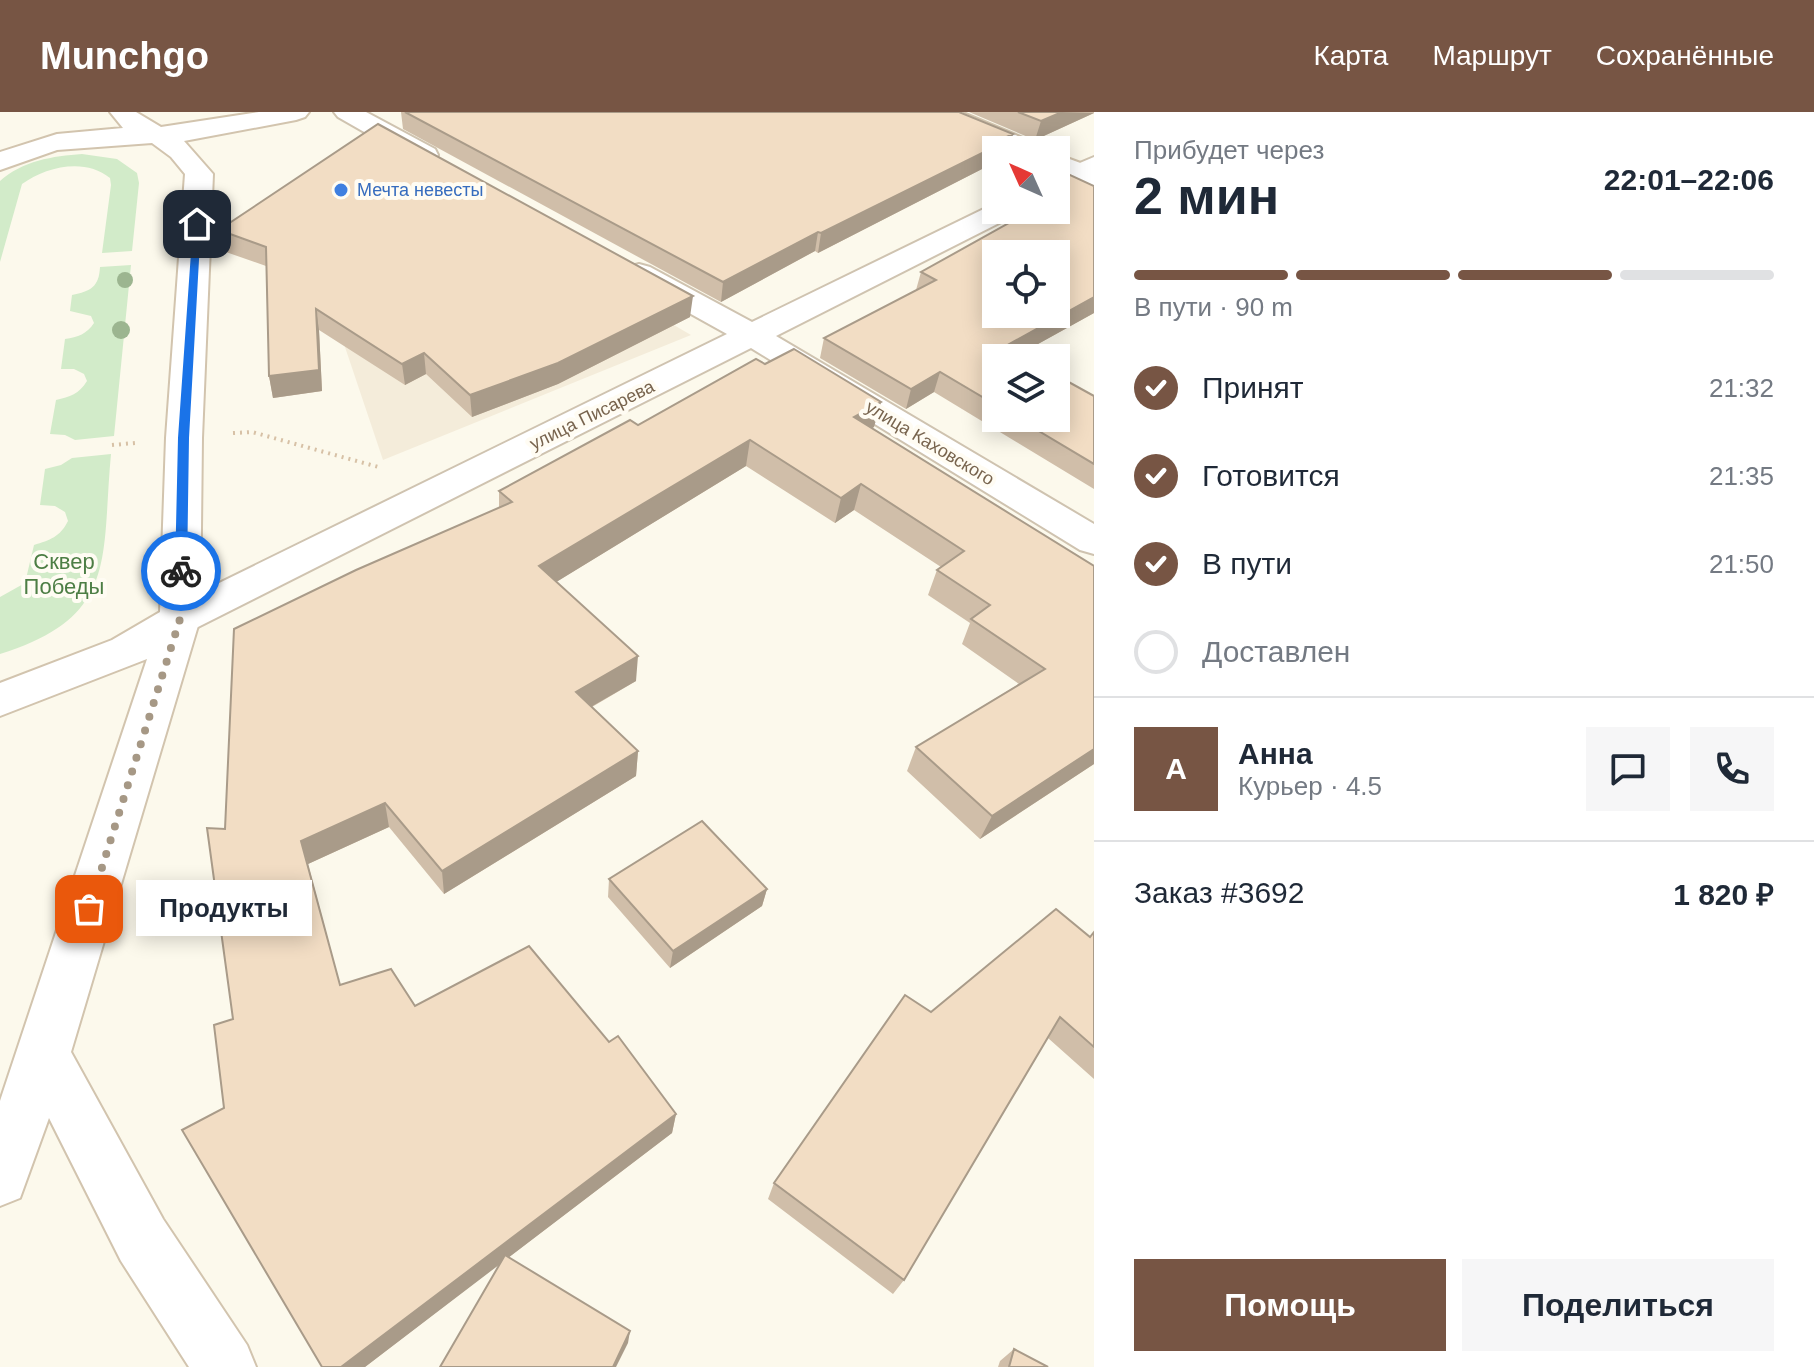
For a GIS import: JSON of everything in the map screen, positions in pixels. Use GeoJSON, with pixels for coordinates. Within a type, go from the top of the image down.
{"type":"FeatureCollection","features":[{"type":"Feature","properties":{"kind":"street"},"geometry":{"type":"LineString","coordinates":[[0,1178],[44,1054],[180,619],[184,438],[199,174],[187,156],[157,135],[129,122],[123,112]]}},
{"type":"Feature","properties":{"kind":"street"},"geometry":{"type":"LineString","coordinates":[[0,162],[63,140],[98,135],[157,135],[296,112]]}},
{"type":"Feature","properties":{"kind":"street"},"geometry":{"type":"LineString","coordinates":[[347,112],[448,168]]}},
{"type":"Feature","properties":{"kind":"street"},"geometry":{"type":"LineString","coordinates":[[939,112],[995,136]]}},
{"type":"Feature","properties":{"kind":"street","name":"улица Писарева"},"geometry":{"type":"LineString","coordinates":[[0,700],[127,651],[180,619],[982,220]]}},
{"type":"Feature","properties":{"kind":"street","name":"улица Каховского"},"geometry":{"type":"LineString","coordinates":[[614,259],[752,335],[1094,541]]}},
{"type":"Feature","properties":{"kind":"street"},"geometry":{"type":"LineString","coordinates":[[44,1054],[142,1240],[225,1367]]}},
{"type":"Feature","properties":{"kind":"path"},"geometry":{"type":"LineString","coordinates":[[184,438],[252,432],[449,486]]}},
{"type":"Feature","properties":{"kind":"shaded area"},"geometry":{"type":"Polygon","coordinates":[[[431,184],[691,335],[383,460],[310,243],[431,184]]]}},
{"type":"Feature","properties":{"kind":"green space"},"geometry":{"type":"Polygon","coordinates":[[[82,154],[117,159],[137,173],[139,183],[132,251],[102,253],[110,178],[89,168],[65,167],[42,173],[22,184],[0,262],[0,181],[38,161],[82,154]]]}},
{"type":"Feature","properties":{"kind":"green space"},"geometry":{"type":"Polygon","coordinates":[[[131,265],[114,436],[75,440],[65,435],[50,434],[56,400],[74,394],[87,381],[84,374],[74,369],[61,369],[65,339],[82,334],[94,323],[91,316],[70,311],[72,295],[93,287],[100,267],[131,265]]]}},
{"type":"Feature","properties":{"kind":"green space","name":"Сквер Победы"},"geometry":{"type":"Polygon","coordinates":[[[111,454],[103,554],[96,580],[85,602],[66,622],[39,639],[0,654],[0,597],[25,583],[34,545],[54,537],[68,521],[65,512],[55,506],[40,505],[45,469],[72,458],[111,454]]]}},
{"type":"Feature","properties":{"kind":"building"},"geometry":{"type":"Polygon","coordinates":[[[405,112],[959,112],[1013,134],[982,136],[982,153],[723,282],[405,112]]]}},
{"type":"Feature","properties":{"kind":"building"},"geometry":{"type":"Polygon","coordinates":[[[1018,112],[1062,112],[1041,121],[1018,112]]]}},
{"type":"Feature","properties":{"kind":"building"},"geometry":{"type":"Polygon","coordinates":[[[378,124],[693,296],[558,363],[470,395],[424,353],[402,364],[316,309],[319,370],[269,376],[266,247],[219,230],[378,124]]]}},
{"type":"Feature","properties":{"kind":"building"},"geometry":{"type":"Polygon","coordinates":[[[1070,175],[1094,186],[1094,297],[1070,310],[1070,240],[982,240],[982,328],[1038,328],[1009,344],[982,344],[982,397],[940,372],[911,389],[824,338],[936,280],[921,272],[1007,224],[1070,224],[1070,175]]]}},
{"type":"Feature","properties":{"kind":"building"},"geometry":{"type":"Polygon","coordinates":[[[794,349],[881,402],[854,417],[1094,566],[1094,749],[992,816],[916,747],[1045,669],[971,619],[990,605],[937,570],[964,551],[861,484],[841,498],[750,440],[539,566],[638,656],[576,692],[638,751],[442,871],[385,803],[301,841],[340,985],[391,969],[415,1006],[529,946],[609,1042],[618,1036],[676,1114],[341,1367],[322,1367],[182,1130],[224,1108],[214,1025],[233,1019],[207,828],[225,829],[234,629],[356,570],[512,502],[499,491],[630,420],[638,425],[756,359],[765,364],[794,349]]]}},
{"type":"Feature","properties":{"kind":"building"},"geometry":{"type":"Polygon","coordinates":[[[1070,383],[1094,396],[1094,464],[1040,432],[1070,432],[1070,383]]]}},
{"type":"Feature","properties":{"kind":"building"},"geometry":{"type":"Polygon","coordinates":[[[702,821],[767,889],[673,951],[609,879],[702,821]]]}},
{"type":"Feature","properties":{"kind":"building"},"geometry":{"type":"Polygon","coordinates":[[[1056,909],[1090,937],[1094,932],[1094,1047],[1060,1017],[904,1280],[774,1183],[905,995],[931,1012],[1056,909]]]}},
{"type":"Feature","properties":{"kind":"building"},"geometry":{"type":"Polygon","coordinates":[[[505,1255],[630,1331],[613,1367],[440,1367],[505,1255]]]}},
{"type":"Feature","properties":{"kind":"building"},"geometry":{"type":"Polygon","coordinates":[[[1014,1349],[1048,1367],[1009,1367],[1014,1349]]]}},
{"type":"Feature","properties":{"kind":"way so far"},"geometry":{"type":"LineString","coordinates":[[89,909],[180,619],[181,571]]}},
{"type":"Feature","properties":{"kind":"place","name":"Мечта невесты"},"geometry":{"type":"Point","coordinates":[341,190]}},
{"type":"Feature","properties":{"kind":"place","name":"Продукты"},"geometry":{"type":"Point","coordinates":[89,909]}},
{"type":"Feature","properties":{"kind":"route"},"geometry":{"type":"LineString","coordinates":[[181,571],[184,438],[197,224]]}}]}
